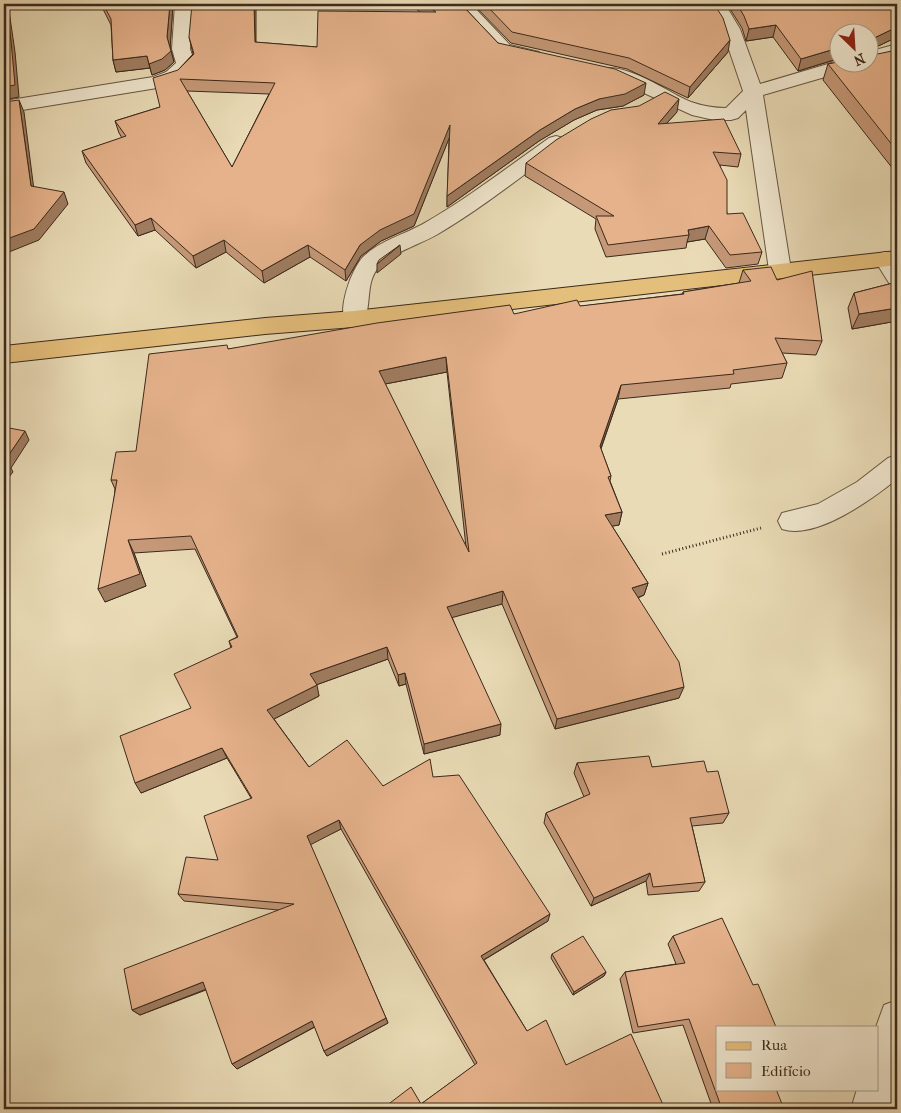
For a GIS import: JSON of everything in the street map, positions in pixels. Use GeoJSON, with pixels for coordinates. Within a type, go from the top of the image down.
{"type":"FeatureCollection","features":[{"type":"Feature","properties":{"kind":"main road"},"geometry":{"type":"LineString","coordinates":[[4,355],[256,327],[354,319],[780,270],[893,265]]}},
{"type":"Feature","properties":{"kind":"street"},"geometry":{"type":"LineString","coordinates":[[4,107],[148,84],[173,76],[186,64],[181,49],[184,4]]}},
{"type":"Feature","properties":{"kind":"street"},"geometry":{"type":"LineString","coordinates":[[462,4],[504,49],[550,60]]}},
{"type":"Feature","properties":{"kind":"street"},"geometry":{"type":"LineString","coordinates":[[716,4],[731,29],[753,92],[780,270]]}},
{"type":"Feature","properties":{"kind":"street"},"geometry":{"type":"LineString","coordinates":[[878,55],[897,49]]}},
{"type":"Feature","properties":{"kind":"street"},"geometry":{"type":"LineString","coordinates":[[593,69],[620,75],[653,100],[717,115],[731,114],[753,92],[828,70]]}},
{"type":"Feature","properties":{"kind":"street"},"geometry":{"type":"LineString","coordinates":[[354,319],[359,282],[370,263],[390,248],[429,230],[468,206],[547,147],[575,130]]}},
{"type":"Feature","properties":{"kind":"street"},"geometry":{"type":"LineString","coordinates":[[791,521],[825,513],[866,489],[897,465]]}},
{"type":"Feature","properties":{"kind":"street"},"geometry":{"type":"LineString","coordinates":[[878,1082],[897,1018]]}},
{"type":"Feature","properties":{"kind":"street"},"geometry":{"type":"LineString","coordinates":[[870,1109],[876,1090]]}},
{"type":"Feature","properties":{"kind":"path"},"geometry":{"type":"LineString","coordinates":[[662,554],[791,521]]}},
{"type":"Feature","properties":{"kind":"building"},"geometry":{"type":"Polygon","coordinates":[[[4,4],[6,4],[15,85],[4,87],[4,4]]]}},
{"type":"Feature","properties":{"kind":"building"},"geometry":{"type":"Polygon","coordinates":[[[103,4],[170,4],[167,37],[171,51],[162,59],[149,64],[147,56],[113,60],[111,19],[103,4]]]}},
{"type":"Feature","properties":{"kind":"building"},"geometry":{"type":"Polygon","coordinates":[[[192,4],[254,4],[255,42],[317,47],[318,11],[436,12],[424,4],[461,4],[498,43],[615,69],[646,83],[625,94],[599,99],[575,109],[540,130],[447,196],[450,125],[414,214],[380,230],[360,245],[345,270],[308,245],[262,271],[224,240],[193,256],[151,218],[135,225],[82,151],[126,136],[115,121],[160,107],[153,78],[178,70],[194,54],[189,37],[192,4]],[[180,79],[232,167],[275,83],[180,79]]]}},
{"type":"Feature","properties":{"kind":"building"},"geometry":{"type":"Polygon","coordinates":[[[485,4],[714,4],[723,18],[730,40],[690,87],[629,58],[512,32],[485,4]]]}},
{"type":"Feature","properties":{"kind":"building"},"geometry":{"type":"Polygon","coordinates":[[[737,4],[897,4],[897,27],[878,36],[878,22],[828,22],[828,51],[801,59],[776,25],[749,29],[737,4]]]}},
{"type":"Feature","properties":{"kind":"building"},"geometry":{"type":"Polygon","coordinates":[[[892,51],[897,58],[897,151],[834,72],[878,72],[878,54],[892,51]]]}},
{"type":"Feature","properties":{"kind":"building"},"geometry":{"type":"Polygon","coordinates":[[[665,92],[679,99],[658,124],[724,119],[741,154],[713,152],[727,180],[727,214],[743,213],[762,252],[730,255],[709,226],[688,230],[689,235],[608,245],[596,216],[614,216],[526,163],[556,140],[591,119],[611,110],[639,106],[665,92]]]}},
{"type":"Feature","properties":{"kind":"building"},"geometry":{"type":"Polygon","coordinates":[[[19,100],[31,186],[64,192],[34,229],[4,240],[4,102],[19,100]]]}},
{"type":"Feature","properties":{"kind":"building"},"geometry":{"type":"Polygon","coordinates":[[[400,245],[377,264],[379,260],[400,245]]]}},
{"type":"Feature","properties":{"kind":"building"},"geometry":{"type":"Polygon","coordinates":[[[771,267],[777,280],[812,271],[822,341],[775,338],[787,363],[733,370],[734,374],[621,385],[600,446],[611,476],[608,477],[622,512],[605,515],[648,583],[632,588],[679,662],[684,687],[557,719],[503,591],[447,607],[501,724],[424,744],[405,673],[398,675],[387,647],[310,674],[317,685],[267,710],[309,767],[347,740],[383,786],[430,759],[433,777],[459,775],[550,914],[481,956],[527,1031],[546,1020],[566,1065],[631,1034],[665,1109],[382,1109],[411,1087],[421,1104],[477,1063],[339,820],[307,836],[386,1018],[324,1051],[312,1021],[232,1064],[203,982],[132,1010],[124,969],[294,904],[178,894],[186,857],[218,860],[204,816],[252,798],[222,748],[135,783],[120,736],[191,708],[174,674],[232,647],[229,641],[238,637],[191,536],[128,540],[140,574],[98,589],[117,480],[111,480],[116,452],[136,451],[149,354],[227,345],[228,349],[377,323],[510,305],[514,314],[577,300],[580,306],[684,294],[683,292],[751,281],[743,270],[771,267]],[[446,357],[379,371],[469,552],[446,357]]]}},
{"type":"Feature","properties":{"kind":"building"},"geometry":{"type":"Polygon","coordinates":[[[897,282],[897,308],[859,314],[854,293],[897,282]]]}},
{"type":"Feature","properties":{"kind":"building"},"geometry":{"type":"Polygon","coordinates":[[[4,427],[25,431],[4,462],[4,427]]]}},
{"type":"Feature","properties":{"kind":"building"},"geometry":{"type":"Polygon","coordinates":[[[649,756],[652,767],[704,761],[707,772],[718,771],[729,813],[690,818],[705,882],[653,887],[650,873],[594,898],[546,813],[590,794],[577,763],[649,756]]]}},
{"type":"Feature","properties":{"kind":"building"},"geometry":{"type":"Polygon","coordinates":[[[722,918],[753,985],[758,984],[776,1026],[716,1026],[716,1090],[776,1090],[784,1109],[722,1109],[689,1019],[638,1027],[625,972],[685,963],[673,936],[722,918]]]}},
{"type":"Feature","properties":{"kind":"building"},"geometry":{"type":"Polygon","coordinates":[[[583,936],[606,972],[574,992],[552,954],[583,936]]]}}]}
